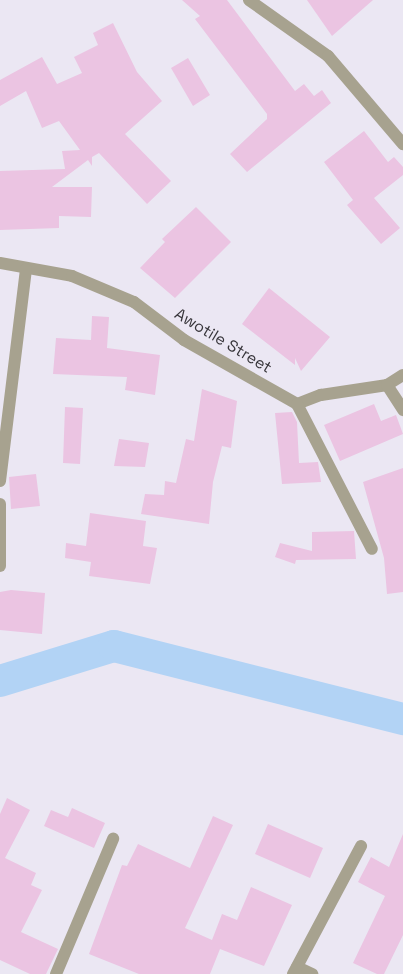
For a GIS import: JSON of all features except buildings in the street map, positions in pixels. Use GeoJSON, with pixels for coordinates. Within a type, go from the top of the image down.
{"type":"FeatureCollection","features":[{"type":"Feature","properties":{"kind":"street"},"geometry":{"type":"LineString","coordinates":[[249,0],[328,56],[403,144]]}},
{"type":"Feature","properties":{"kind":"street","name":"Awotile Street"},"geometry":{"type":"LineString","coordinates":[[0,263],[26,270],[72,276],[134,302],[184,340],[297,404]]}},
{"type":"Feature","properties":{"kind":"street"},"geometry":{"type":"LineString","coordinates":[[0,481],[26,270]]}},
{"type":"Feature","properties":{"kind":"street"},"geometry":{"type":"LineString","coordinates":[[372,549],[297,404],[321,395],[387,385],[403,375]]}},
{"type":"Feature","properties":{"kind":"street"},"geometry":{"type":"LineString","coordinates":[[387,385],[403,410]]}},
{"type":"Feature","properties":{"kind":"street"},"geometry":{"type":"LineString","coordinates":[[0,504],[0,566]]}},
{"type":"Feature","properties":{"kind":"street"},"geometry":{"type":"LineString","coordinates":[[56,974],[113,839]]}},
{"type":"Feature","properties":{"kind":"street"},"geometry":{"type":"LineString","coordinates":[[312,974],[295,971],[361,846]]}},
{"type":"Feature","properties":{"kind":"waterway"},"geometry":{"type":"LineString","coordinates":[[0,681],[114,646],[403,719]]}}]}
